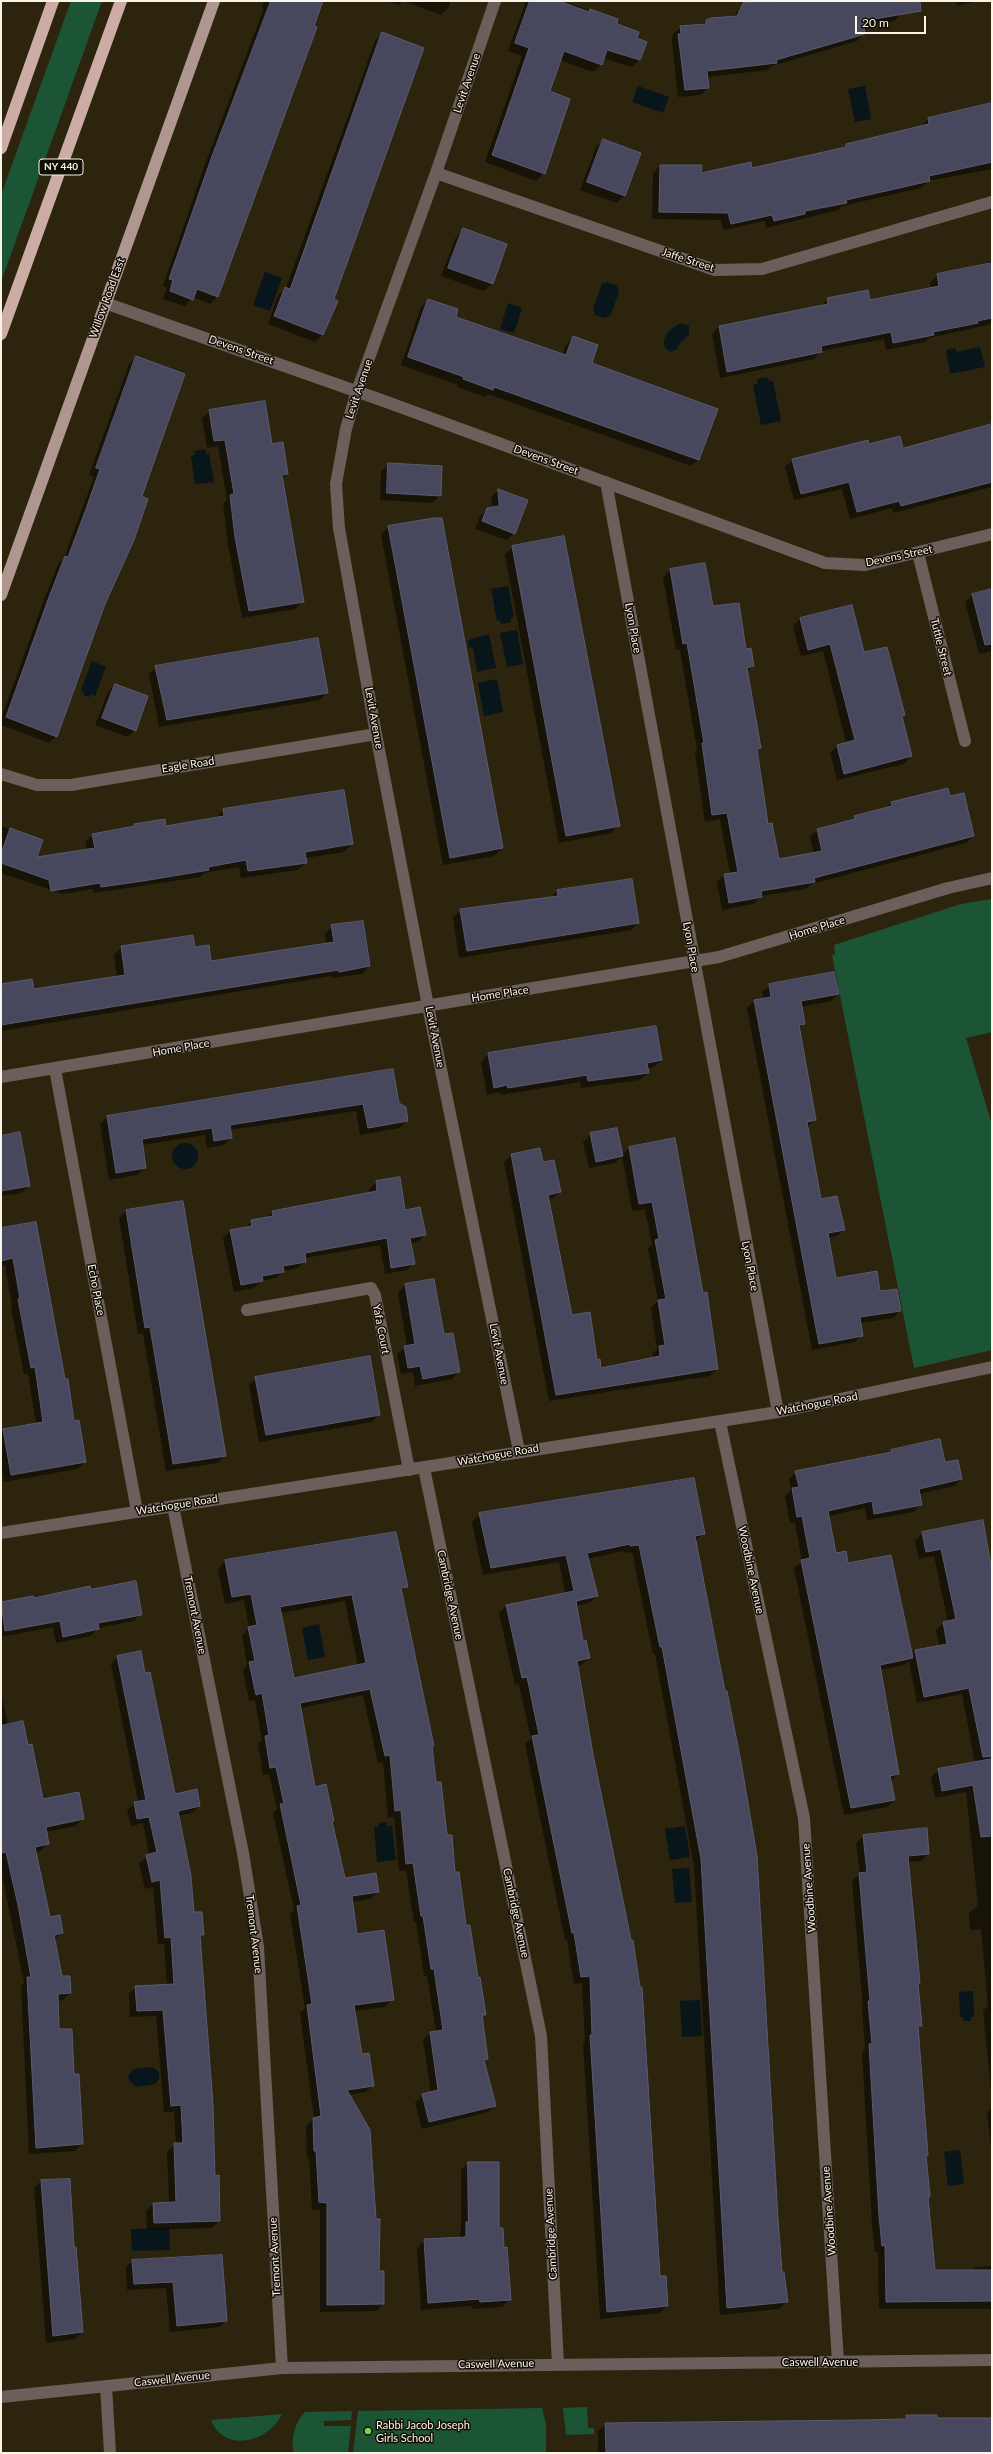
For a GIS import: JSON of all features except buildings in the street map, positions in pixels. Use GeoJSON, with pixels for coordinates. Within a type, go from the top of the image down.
{"type":"FeatureCollection","features":[{"type":"Feature","properties":{"kind":"highway"},"geometry":{"type":"LineString","coordinates":[[1,148],[53,1]]}},
{"type":"Feature","properties":{"kind":"highway","name":"NY 440"},"geometry":{"type":"LineString","coordinates":[[1,334],[121,1]]}},
{"type":"Feature","properties":{"kind":"main road","name":"Willow Road East"},"geometry":{"type":"LineString","coordinates":[[1,595],[214,1]]}},
{"type":"Feature","properties":{"kind":"street","name":"Levit Avenue"},"geometry":{"type":"LineString","coordinates":[[495,1],[436,173],[357,391],[339,457],[336,484],[336,506],[376,734],[428,1006],[519,1451]]}},
{"type":"Feature","properties":{"kind":"street","name":"Jaffe Street"},"geometry":{"type":"LineString","coordinates":[[436,173],[715,270],[762,269],[992,202]]}},
{"type":"Feature","properties":{"kind":"street","name":"Devens Street"},"geometry":{"type":"LineString","coordinates":[[105,303],[357,391],[825,563],[865,565],[992,534]]}},
{"type":"Feature","properties":{"kind":"street","name":"Lyon Place"},"geometry":{"type":"LineString","coordinates":[[606,482],[778,1412]]}},
{"type":"Feature","properties":{"kind":"street","name":"Tuttle Street"},"geometry":{"type":"LineString","coordinates":[[918,553],[965,741]]}},
{"type":"Feature","properties":{"kind":"street","name":"Eagle Road"},"geometry":{"type":"LineString","coordinates":[[1,774],[37,785],[71,785],[376,734]]}},
{"type":"Feature","properties":{"kind":"street","name":"Home Place"},"geometry":{"type":"LineString","coordinates":[[1,1077],[694,962],[736,953],[948,888],[992,878]]}},
{"type":"Feature","properties":{"kind":"street","name":"Echo Place"},"geometry":{"type":"LineString","coordinates":[[55,1069],[137,1511]]}},
{"type":"Feature","properties":{"kind":"street","name":"Yafa Court"},"geometry":{"type":"LineString","coordinates":[[247,1310],[371,1288],[375,1295],[409,1470]]}},
{"type":"Feature","properties":{"kind":"street","name":"Watchogue Road"},"geometry":{"type":"LineString","coordinates":[[1,1532],[424,1468],[519,1451],[720,1422],[778,1412],[992,1367]]}},
{"type":"Feature","properties":{"kind":"street","name":"Woodbine Avenue"},"geometry":{"type":"LineString","coordinates":[[720,1422],[804,1818],[838,2362]]}},
{"type":"Feature","properties":{"kind":"street","name":"Cambridge Avenue"},"geometry":{"type":"LineString","coordinates":[[424,1468],[541,2036],[558,2364]]}},
{"type":"Feature","properties":{"kind":"street","name":"Tremont Avenue"},"geometry":{"type":"LineString","coordinates":[[173,1506],[243,1853],[258,1947],[282,2368]]}},
{"type":"Feature","properties":{"kind":"street","name":"Caswell Avenue"},"geometry":{"type":"LineString","coordinates":[[1,2397],[282,2368],[992,2360]]}},
{"type":"Feature","properties":{"kind":"street"},"geometry":{"type":"LineString","coordinates":[[106,2386],[110,2453]]}},
{"type":"Feature","properties":{"kind":"green space"},"geometry":{"type":"Polygon","coordinates":[[[71,1],[102,1],[1,282],[1,195],[71,1]]]}},
{"type":"Feature","properties":{"kind":"green space"},"geometry":{"type":"Polygon","coordinates":[[[992,899],[992,1032],[966,1038],[992,1125],[992,1350],[914,1368],[832,955],[835,954],[834,945],[961,904],[992,899]]]}},
{"type":"Feature","properties":{"kind":"green space"},"geometry":{"type":"Polygon","coordinates":[[[587,2407],[588,2428],[594,2428],[594,2434],[566,2435],[563,2408],[587,2407]]]}},
{"type":"Feature","properties":{"kind":"green space"},"geometry":{"type":"Polygon","coordinates":[[[542,2408],[546,2424],[546,2453],[353,2453],[358,2411],[542,2408]]]}},
{"type":"Feature","properties":{"kind":"green space"},"geometry":{"type":"Polygon","coordinates":[[[352,2411],[351,2420],[324,2421],[324,2426],[351,2426],[348,2453],[294,2453],[294,2431],[298,2421],[305,2412],[352,2411]]]}},
{"type":"Feature","properties":{"kind":"green space"},"geometry":{"type":"Polygon","coordinates":[[[282,2414],[276,2424],[267,2432],[246,2440],[236,2440],[226,2437],[217,2431],[211,2420],[282,2414]]]}},
{"type":"Feature","properties":{"kind":"shaded area"},"geometry":{"type":"Polygon","coordinates":[[[638,86],[669,97],[663,113],[632,102],[638,86]]]}},
{"type":"Feature","properties":{"kind":"shaded area"},"geometry":{"type":"Polygon","coordinates":[[[865,86],[871,119],[855,122],[848,89],[865,86]]]}},
{"type":"Feature","properties":{"kind":"shaded area"},"geometry":{"type":"Polygon","coordinates":[[[265,272],[282,278],[270,311],[253,305],[265,272]]]}},
{"type":"Feature","properties":{"kind":"shaded area"},"geometry":{"type":"Polygon","coordinates":[[[607,282],[616,285],[619,291],[611,315],[604,318],[595,315],[593,309],[602,284],[607,282]]]}},
{"type":"Feature","properties":{"kind":"shaded area"},"geometry":{"type":"Polygon","coordinates":[[[508,303],[522,308],[514,333],[500,329],[508,303]]]}},
{"type":"Feature","properties":{"kind":"shaded area"},"geometry":{"type":"Polygon","coordinates":[[[680,323],[689,326],[689,335],[681,342],[677,349],[671,352],[665,348],[664,339],[673,328],[680,323]]]}},
{"type":"Feature","properties":{"kind":"shaded area"},"geometry":{"type":"Polygon","coordinates":[[[980,347],[985,367],[950,374],[946,350],[955,348],[956,352],[980,347]]]}},
{"type":"Feature","properties":{"kind":"shaded area"},"geometry":{"type":"Polygon","coordinates":[[[767,377],[769,381],[773,381],[781,421],[761,425],[753,385],[757,384],[757,379],[767,377]]]}},
{"type":"Feature","properties":{"kind":"shaded area"},"geometry":{"type":"Polygon","coordinates":[[[205,449],[206,454],[209,453],[214,482],[195,484],[191,456],[195,455],[194,451],[205,449]]]}},
{"type":"Feature","properties":{"kind":"shaded area"},"geometry":{"type":"Polygon","coordinates":[[[508,586],[514,617],[511,618],[511,622],[501,624],[500,620],[497,621],[491,589],[508,586]]]}},
{"type":"Feature","properties":{"kind":"shaded area"},"geometry":{"type":"Polygon","coordinates":[[[517,630],[523,664],[507,667],[500,633],[517,630]]]}},
{"type":"Feature","properties":{"kind":"shaded area"},"geometry":{"type":"Polygon","coordinates":[[[489,634],[496,668],[477,672],[473,647],[469,648],[468,640],[489,634]]]}},
{"type":"Feature","properties":{"kind":"shaded area"},"geometry":{"type":"Polygon","coordinates":[[[92,661],[106,667],[95,696],[91,694],[90,697],[83,695],[84,692],[81,690],[92,661]]]}},
{"type":"Feature","properties":{"kind":"shaded area"},"geometry":{"type":"Polygon","coordinates":[[[497,679],[503,712],[484,716],[478,683],[497,679]]]}},
{"type":"Feature","properties":{"kind":"shaded area"},"geometry":{"type":"Polygon","coordinates":[[[185,1143],[195,1146],[198,1156],[195,1166],[185,1169],[175,1166],[172,1156],[175,1146],[185,1143]]]}},
{"type":"Feature","properties":{"kind":"shaded area"},"geometry":{"type":"Polygon","coordinates":[[[319,1624],[325,1657],[308,1660],[302,1628],[319,1624]]]}},
{"type":"Feature","properties":{"kind":"shaded area"},"geometry":{"type":"Polygon","coordinates":[[[386,1822],[387,1826],[392,1826],[396,1860],[377,1862],[374,1827],[379,1827],[378,1823],[386,1822]]]}},
{"type":"Feature","properties":{"kind":"shaded area"},"geometry":{"type":"Polygon","coordinates":[[[685,1826],[690,1857],[670,1860],[665,1829],[685,1826]]]}},
{"type":"Feature","properties":{"kind":"shaded area"},"geometry":{"type":"Polygon","coordinates":[[[689,1868],[692,1902],[675,1903],[672,1869],[689,1868]]]}},
{"type":"Feature","properties":{"kind":"shaded area"},"geometry":{"type":"Polygon","coordinates":[[[973,1991],[974,2016],[971,2017],[971,2021],[963,2021],[963,2017],[960,2017],[959,1992],[973,1991]]]}},
{"type":"Feature","properties":{"kind":"shaded area"},"geometry":{"type":"Polygon","coordinates":[[[700,2000],[702,2036],[682,2037],[680,2001],[700,2000]]]}},
{"type":"Feature","properties":{"kind":"shaded area"},"geometry":{"type":"Polygon","coordinates":[[[154,2068],[159,2074],[159,2079],[155,2084],[137,2087],[130,2082],[128,2077],[133,2069],[154,2068]]]}},
{"type":"Feature","properties":{"kind":"shaded area"},"geometry":{"type":"Polygon","coordinates":[[[960,2150],[964,2184],[948,2186],[944,2152],[960,2150]]]}},
{"type":"Feature","properties":{"kind":"shaded area"},"geometry":{"type":"Polygon","coordinates":[[[169,2228],[170,2250],[132,2251],[131,2229],[169,2228]]]}},
{"type":"Feature","properties":{"kind":"place","name":"Rabbi Jacob Joseph Girls School"},"geometry":{"type":"Point","coordinates":[368,2431]}}]}
